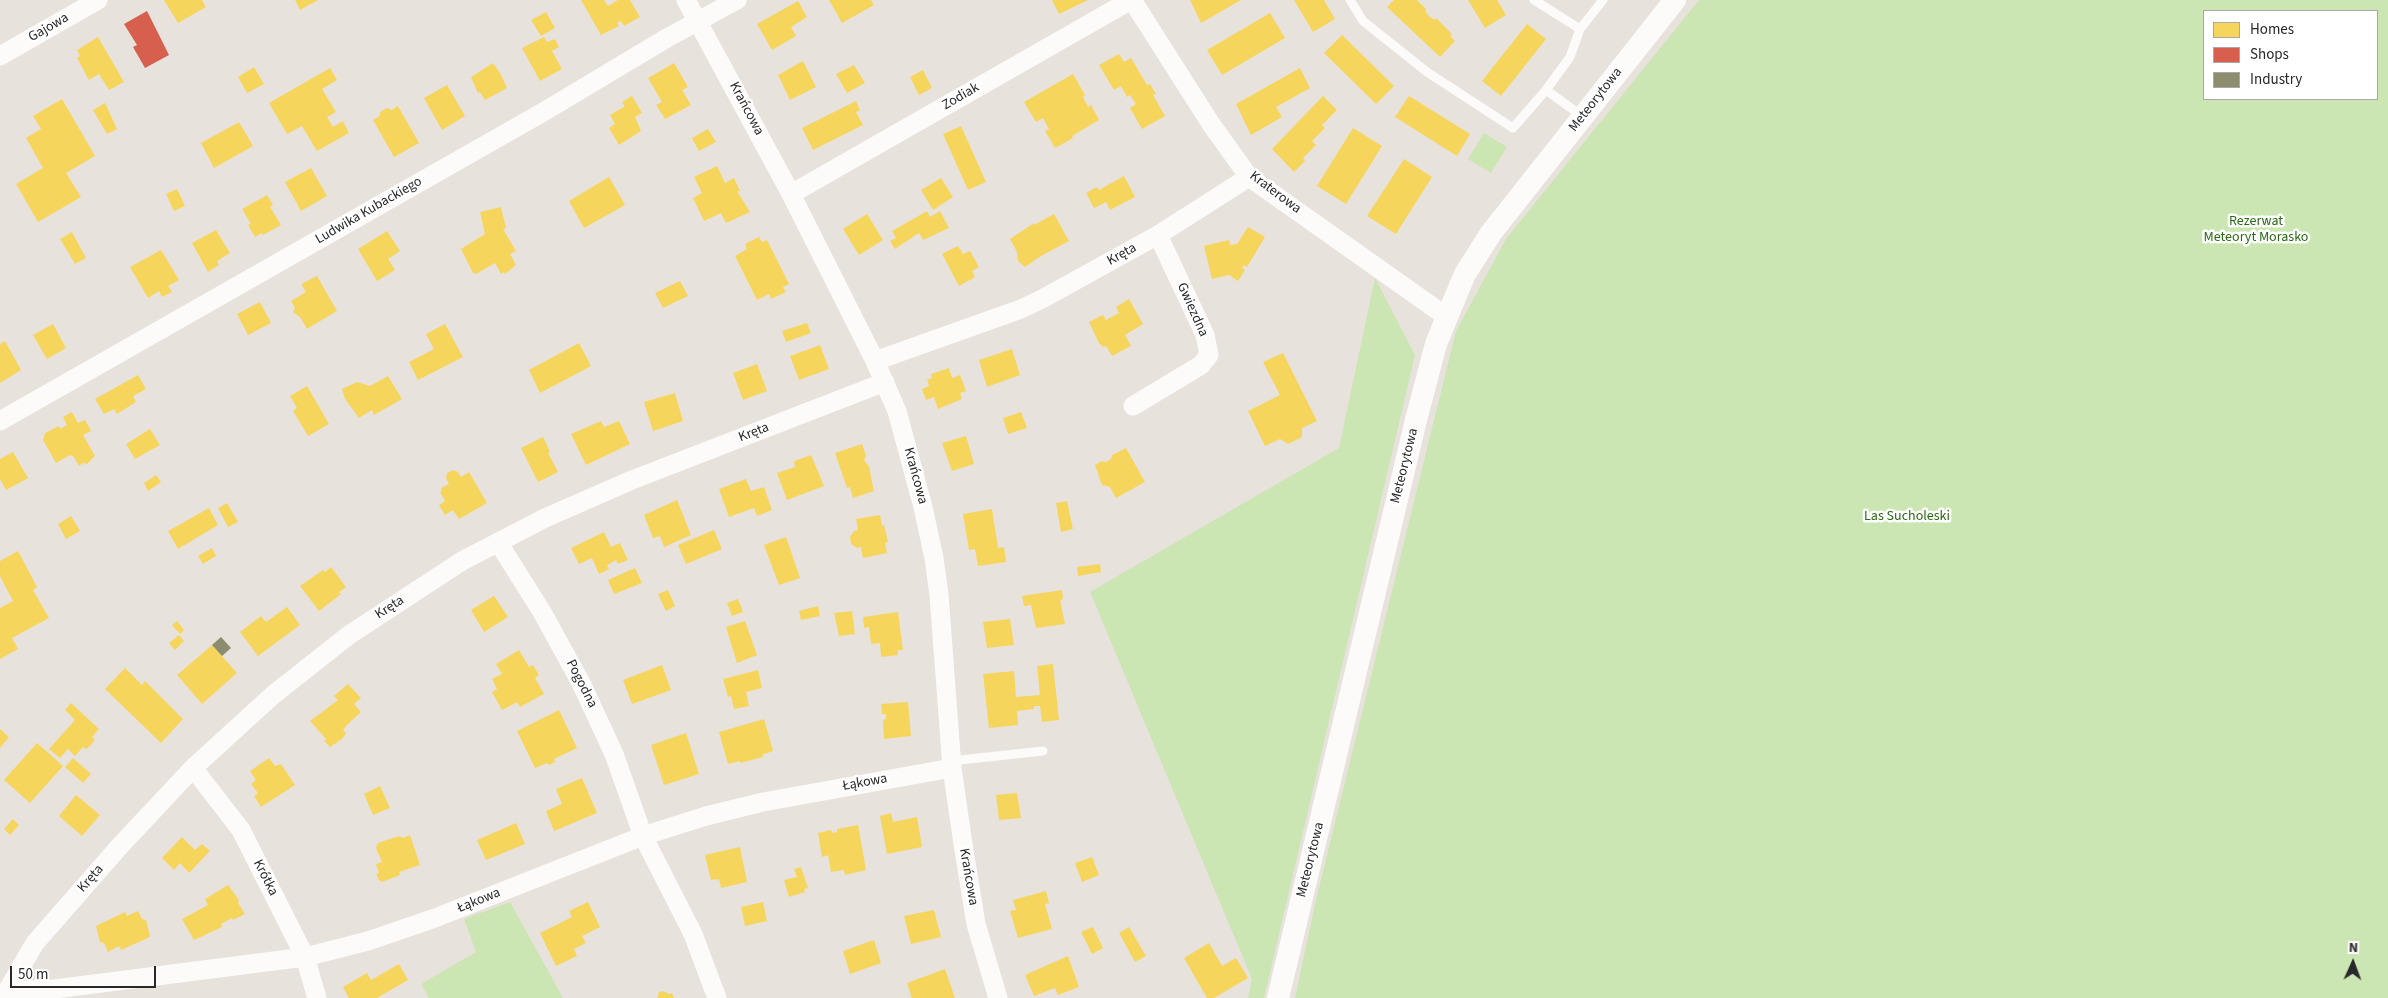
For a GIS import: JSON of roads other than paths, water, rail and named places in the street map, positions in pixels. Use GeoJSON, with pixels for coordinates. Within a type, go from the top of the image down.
{"type":"FeatureCollection","features":[{"type":"Feature","properties":{"kind":"street","name":"Gajowa"},"geometry":{"type":"LineString","coordinates":[[0,56],[98,0]]}},
{"type":"Feature","properties":{"kind":"street","name":"Krańcowa"},"geometry":{"type":"LineString","coordinates":[[686,0],[791,194],[875,361],[885,382],[910,456],[934,558],[939,595],[951,764],[976,924],[998,998]]}},
{"type":"Feature","properties":{"kind":"street","name":"Ludwika Kubackiego"},"geometry":{"type":"LineString","coordinates":[[0,421],[545,111],[736,0]]}},
{"type":"Feature","properties":{"kind":"street","name":"Kraterowa"},"geometry":{"type":"LineString","coordinates":[[1132,0],[1211,124],[1249,177],[1447,317]]}},
{"type":"Feature","properties":{"kind":"street","name":"Zodiak"},"geometry":{"type":"LineString","coordinates":[[791,194],[1132,0]]}},
{"type":"Feature","properties":{"kind":"street","name":"Meteorytowa"},"geometry":{"type":"LineString","coordinates":[[1278,998],[1411,439],[1436,344],[1465,274],[1490,233],[1675,0]]}},
{"type":"Feature","properties":{"kind":"street","name":"Kręta"},"geometry":{"type":"LineString","coordinates":[[875,361],[1021,309],[1158,236],[1249,177]]}},
{"type":"Feature","properties":{"kind":"street","name":"Gwiezdna"},"geometry":{"type":"LineString","coordinates":[[1133,406],[1202,365],[1209,354],[1204,335],[1158,236]]}},
{"type":"Feature","properties":{"kind":"street","name":"Kręta"},"geometry":{"type":"LineString","coordinates":[[4,994],[35,943],[119,847],[193,768],[273,695],[349,635],[462,561],[498,542],[632,480],[885,382]]}},
{"type":"Feature","properties":{"kind":"street","name":"Pogodna"},"geometry":{"type":"LineString","coordinates":[[498,542],[542,612],[581,683],[614,754],[643,836],[693,934],[717,998]]}},
{"type":"Feature","properties":{"kind":"street","name":"Łąkowa"},"geometry":{"type":"LineString","coordinates":[[4,994],[305,957],[368,941],[434,918],[643,836],[706,816],[763,802],[951,764]]}},
{"type":"Feature","properties":{"kind":"street","name":"Krótka"},"geometry":{"type":"LineString","coordinates":[[193,768],[241,830],[305,957],[317,998]]}},
{"type":"Feature","properties":{"kind":"lane"},"geometry":{"type":"LineString","coordinates":[[1350,0],[1363,21],[1426,72],[1513,128],[1546,90],[1570,57],[1580,29],[1603,0]]}},
{"type":"Feature","properties":{"kind":"lane"},"geometry":{"type":"LineString","coordinates":[[1534,0],[1580,29]]}},
{"type":"Feature","properties":{"kind":"lane"},"geometry":{"type":"LineString","coordinates":[[1546,90],[1583,116]]}},
{"type":"Feature","properties":{"kind":"lane"},"geometry":{"type":"LineString","coordinates":[[951,764],[1043,751]]}},
{"type":"Feature","properties":{"kind":"park label","name":"Rezerwat Meteoryt Morasko"},"geometry":{"type":"Point","coordinates":[2256,230]}},
{"type":"Feature","properties":{"kind":"park label","name":"Las Sucholeski"},"geometry":{"type":"Point","coordinates":[1907,517]}}]}
